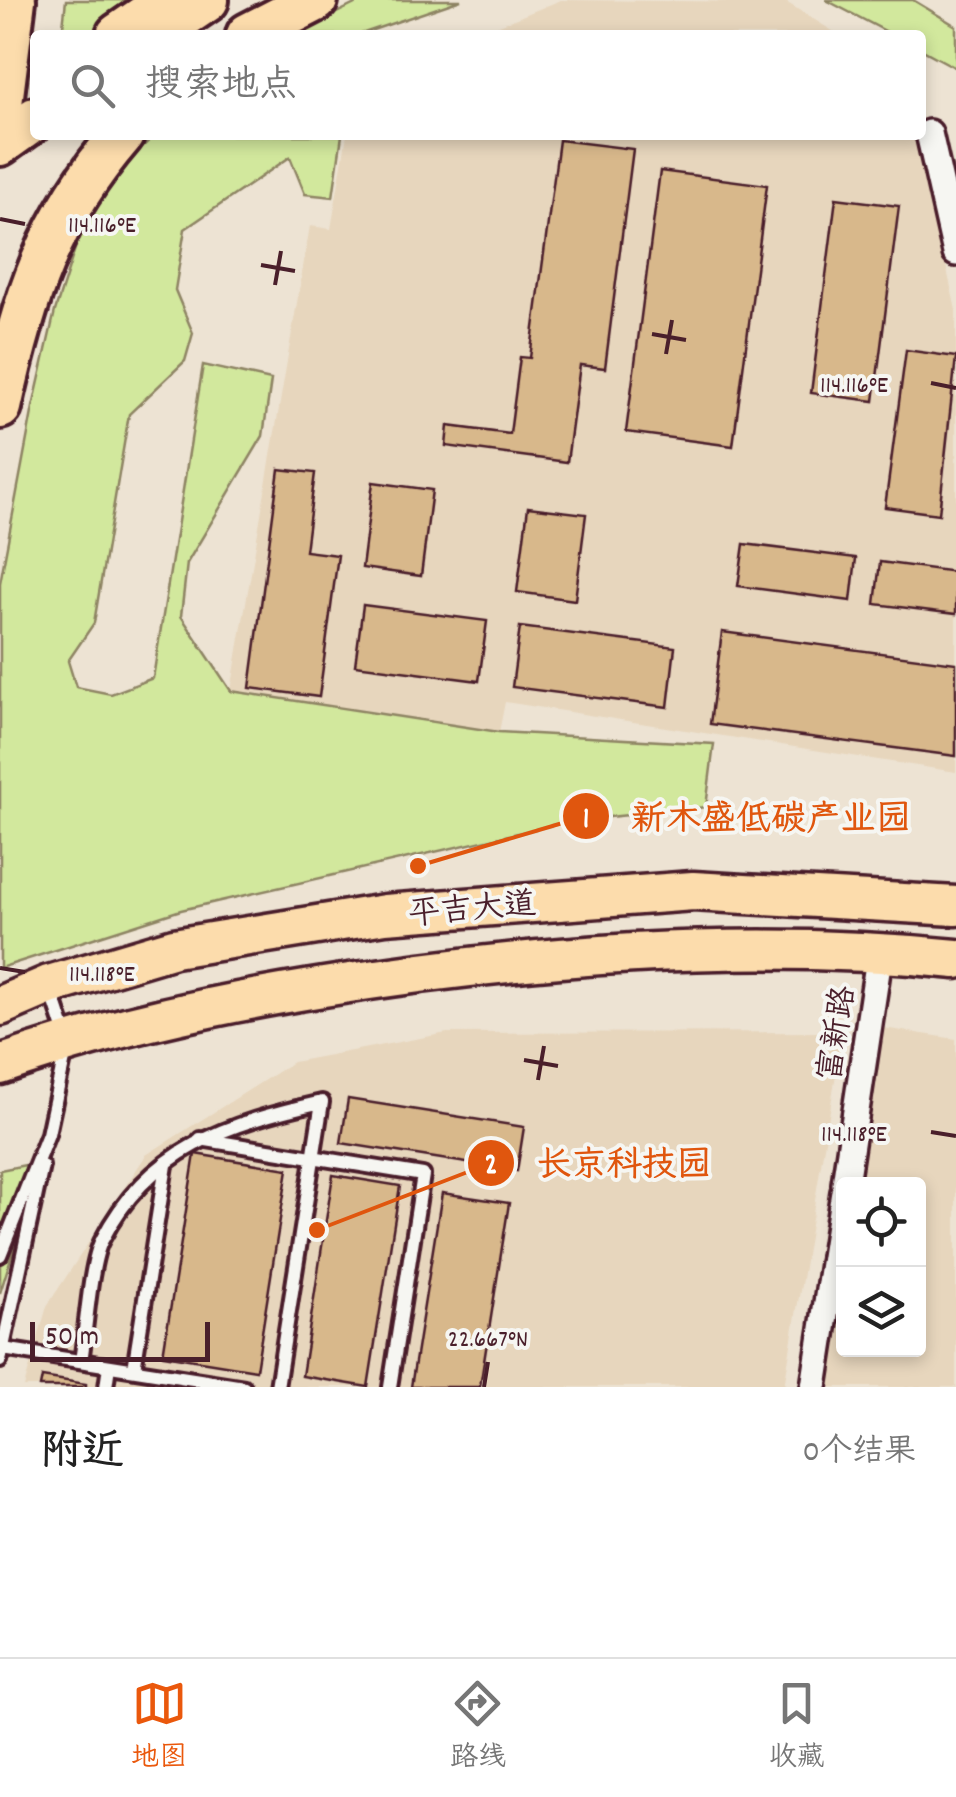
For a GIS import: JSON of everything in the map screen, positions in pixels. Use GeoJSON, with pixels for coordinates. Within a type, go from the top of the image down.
{"type":"FeatureCollection","features":[{"type":"Feature","properties":{"kind":"highway"},"geometry":{"type":"LineString","coordinates":[[0,115],[14,0]]}},
{"type":"Feature","properties":{"kind":"highway"},"geometry":{"type":"LineString","coordinates":[[148,21],[206,0]]}},
{"type":"Feature","properties":{"kind":"highway"},"geometry":{"type":"LineString","coordinates":[[258,30],[316,0]]}},
{"type":"Feature","properties":{"kind":"highway"},"geometry":{"type":"LineString","coordinates":[[0,115],[30,97]]}},
{"type":"Feature","properties":{"kind":"highway"},"geometry":{"type":"LineString","coordinates":[[0,144],[30,123]]}},
{"type":"Feature","properties":{"kind":"highway"},"geometry":{"type":"LineString","coordinates":[[0,407],[24,308],[48,240],[71,200],[118,140]]}},
{"type":"Feature","properties":{"kind":"main road","name":"平吉大道"},"geometry":{"type":"LineString","coordinates":[[0,1006],[49,985],[174,948],[385,914],[693,891],[956,906]]}},
{"type":"Feature","properties":{"kind":"main road","name":"平吉大道"},"geometry":{"type":"LineString","coordinates":[[0,1065],[68,1041],[203,1008],[346,983],[546,957],[694,950],[880,951],[956,959]]}},
{"type":"Feature","properties":{"kind":"street"},"geometry":{"type":"LineString","coordinates":[[930,133],[956,252]]}},
{"type":"Feature","properties":{"kind":"street","name":"富新路"},"geometry":{"type":"LineString","coordinates":[[846,1177],[880,951]]}},
{"type":"Feature","properties":{"kind":"street"},"geometry":{"type":"LineString","coordinates":[[814,1387],[836,1244]]}},
{"type":"Feature","properties":{"kind":"lane"},"geometry":{"type":"LineString","coordinates":[[49,985],[68,1041],[2,1355],[82,1361],[244,1387]]}},
{"type":"Feature","properties":{"kind":"lane"},"geometry":{"type":"LineString","coordinates":[[82,1361],[100,1242],[140,1186],[197,1139],[262,1116],[322,1102],[277,1387]]}},
{"type":"Feature","properties":{"kind":"lane"},"geometry":{"type":"LineString","coordinates":[[0,1255],[48,1134]]}},
{"type":"Feature","properties":{"kind":"lane"},"geometry":{"type":"LineString","coordinates":[[197,1139],[424,1175],[390,1387]]}},
{"type":"Feature","properties":{"kind":"lane"},"geometry":{"type":"LineString","coordinates":[[134,1369],[166,1165]]}},
{"type":"Feature","properties":{"kind":"lane"},"geometry":{"type":"LineString","coordinates":[[106,1387],[109,1366]]}},
{"type":"Feature","properties":{"kind":"shaded area"},"geometry":{"type":"Polygon","coordinates":[[[561,0],[786,2],[831,30],[487,30],[561,0]]]}},
{"type":"Feature","properties":{"kind":"shaded area"},"geometry":{"type":"Polygon","coordinates":[[[346,140],[918,140],[956,310],[956,772],[505,702],[499,732],[231,691],[310,226],[331,229],[346,140]]]}},
{"type":"Feature","properties":{"kind":"shaded area"},"geometry":{"type":"Polygon","coordinates":[[[883,1028],[956,1039],[956,1387],[829,1387],[836,1338],[836,1357],[926,1357],[926,1177],[861,1177],[883,1028]]]}},
{"type":"Feature","properties":{"kind":"shaded area"},"geometry":{"type":"Polygon","coordinates":[[[843,1032],[784,1387],[24,1387],[47,1306],[146,1155],[293,1062],[447,1033],[843,1032]]]}},
{"type":"Feature","properties":{"kind":"green space"},"geometry":{"type":"Polygon","coordinates":[[[66,0],[158,0],[116,30],[63,30],[66,0]]]}},
{"type":"Feature","properties":{"kind":"green space"},"geometry":{"type":"Polygon","coordinates":[[[363,0],[461,0],[373,30],[302,30],[363,0]]]}},
{"type":"Feature","properties":{"kind":"green space"},"geometry":{"type":"Polygon","coordinates":[[[826,0],[913,0],[956,26],[956,68],[926,52],[926,30],[883,30],[826,0]]]}},
{"type":"Feature","properties":{"kind":"green space"},"geometry":{"type":"Polygon","coordinates":[[[150,140],[341,140],[333,197],[305,194],[290,157],[185,229],[175,290],[193,333],[185,361],[129,414],[94,623],[68,661],[76,687],[111,694],[153,678],[203,365],[271,380],[263,436],[187,563],[181,616],[231,691],[499,732],[714,744],[706,807],[570,821],[181,910],[0,968],[0,583],[55,311],[81,230],[128,160],[150,140]]]}},
{"type":"Feature","properties":{"kind":"green space"},"geometry":{"type":"Polygon","coordinates":[[[41,1162],[0,1293],[0,1170],[41,1162]]]}},
{"type":"Feature","properties":{"kind":"building"},"geometry":{"type":"Polygon","coordinates":[[[559,140],[633,149],[605,368],[580,365],[567,462],[446,446],[448,426],[510,434],[520,357],[530,358],[559,140]]]}},
{"type":"Feature","properties":{"kind":"building"},"geometry":{"type":"Polygon","coordinates":[[[660,171],[767,185],[733,446],[626,432],[660,171]]]}},
{"type":"Feature","properties":{"kind":"building"},"geometry":{"type":"Polygon","coordinates":[[[836,198],[899,206],[874,401],[811,393],[836,198]]]}},
{"type":"Feature","properties":{"kind":"building"},"geometry":{"type":"Polygon","coordinates":[[[906,350],[956,357],[939,514],[885,507],[906,350]]]}},
{"type":"Feature","properties":{"kind":"building"},"geometry":{"type":"Polygon","coordinates":[[[279,469],[315,473],[305,551],[338,555],[319,697],[250,688],[279,469]]]}},
{"type":"Feature","properties":{"kind":"building"},"geometry":{"type":"Polygon","coordinates":[[[373,482],[432,490],[421,576],[362,568],[373,482]]]}},
{"type":"Feature","properties":{"kind":"building"},"geometry":{"type":"Polygon","coordinates":[[[528,507],[586,514],[575,600],[517,592],[528,507]]]}},
{"type":"Feature","properties":{"kind":"building"},"geometry":{"type":"Polygon","coordinates":[[[744,544],[856,558],[851,601],[738,586],[744,544]]]}},
{"type":"Feature","properties":{"kind":"building"},"geometry":{"type":"Polygon","coordinates":[[[880,562],[956,572],[956,614],[875,604],[880,562]]]}},
{"type":"Feature","properties":{"kind":"building"},"geometry":{"type":"Polygon","coordinates":[[[363,605],[487,621],[479,681],[355,665],[363,605]]]}},
{"type":"Feature","properties":{"kind":"building"},"geometry":{"type":"Polygon","coordinates":[[[520,627],[675,647],[668,707],[512,687],[520,627]]]}},
{"type":"Feature","properties":{"kind":"building"},"geometry":{"type":"Polygon","coordinates":[[[722,632],[956,663],[956,756],[710,724],[722,632]]]}},
{"type":"Feature","properties":{"kind":"building"},"geometry":{"type":"Polygon","coordinates":[[[348,1099],[524,1127],[517,1171],[341,1143],[348,1099]]]}},
{"type":"Feature","properties":{"kind":"building"},"geometry":{"type":"Polygon","coordinates":[[[195,1154],[288,1169],[256,1370],[163,1355],[195,1154]]]}},
{"type":"Feature","properties":{"kind":"building"},"geometry":{"type":"Polygon","coordinates":[[[333,1175],[400,1186],[368,1387],[302,1376],[333,1175]]]}},
{"type":"Feature","properties":{"kind":"building"},"geometry":{"type":"Polygon","coordinates":[[[442,1193],[509,1203],[480,1387],[411,1387],[442,1193]]]}},
{"type":"Feature","properties":{"kind":"building"},"geometry":{"type":"Polygon","coordinates":[[[42,1377],[86,1384],[86,1387],[40,1387],[42,1377]]]}},
{"type":"Feature","properties":{"kind":"place","name":"新木盛低碳产业园"},"geometry":{"type":"Point","coordinates":[418,866]}},
{"type":"Feature","properties":{"kind":"place","name":"长京科技园"},"geometry":{"type":"Point","coordinates":[317,1230]}}]}
